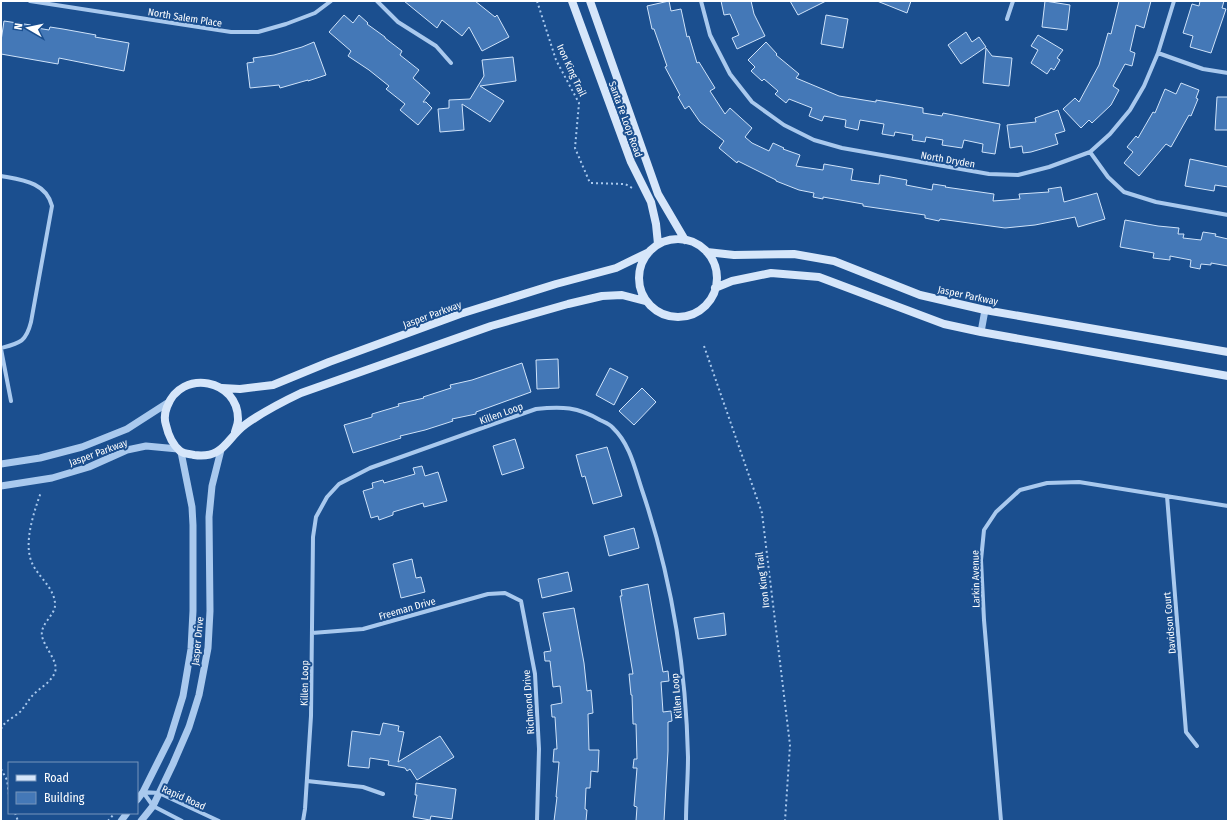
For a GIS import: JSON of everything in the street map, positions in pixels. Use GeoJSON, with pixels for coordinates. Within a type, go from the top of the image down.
{"type":"FeatureCollection","features":[{"type":"Feature","properties":{"kind":"main road","name":"Santa Fe Loop Road"},"geometry":{"type":"LineString","coordinates":[[572,1],[630,162],[651,202],[656,224],[658,244]]}},
{"type":"Feature","properties":{"kind":"main road","name":"Santa Fe Loop Road"},"geometry":{"type":"LineString","coordinates":[[590,1],[658,194],[686,240]]}},
{"type":"Feature","properties":{"kind":"main road"},"geometry":{"type":"LineString","coordinates":[[666,240],[686,240],[697,244],[707,252],[714,263],[717,276],[715,288],[710,300],[702,309],[691,315],[678,318],[666,316],[654,310],[645,301],[640,289],[638,276],[642,263],[649,252],[658,244],[666,240]]}},
{"type":"Feature","properties":{"kind":"main road","name":"Jasper Parkway"},"geometry":{"type":"LineString","coordinates":[[222,388],[240,389],[273,385],[329,362],[460,314],[556,284],[616,268],[649,252]]}},
{"type":"Feature","properties":{"kind":"main road","name":"Jasper Parkway"},"geometry":{"type":"LineString","coordinates":[[707,252],[734,255],[794,254],[834,261],[920,295],[985,310],[1228,352]]}},
{"type":"Feature","properties":{"kind":"main road"},"geometry":{"type":"LineString","coordinates":[[715,288],[732,281],[771,273],[819,277],[944,324],[981,332],[1228,376]]}},
{"type":"Feature","properties":{"kind":"main road"},"geometry":{"type":"LineString","coordinates":[[235,432],[274,406],[301,393],[491,326],[602,296],[622,294],[645,301]]}},
{"type":"Feature","properties":{"kind":"main road"},"geometry":{"type":"LineString","coordinates":[[192,383],[208,383],[222,388],[230,397],[236,408],[238,420],[232,439],[221,450],[211,454],[200,456],[180,451],[168,432],[165,422],[169,402],[175,393],[192,383]]}},
{"type":"Feature","properties":{"kind":"street","name":"North Salem Place"},"geometry":{"type":"LineString","coordinates":[[30,1],[230,32],[258,32],[286,24],[315,13],[331,1]]}},
{"type":"Feature","properties":{"kind":"street"},"geometry":{"type":"LineString","coordinates":[[71,7],[72,1]]}},
{"type":"Feature","properties":{"kind":"street"},"geometry":{"type":"LineString","coordinates":[[377,1],[398,22],[436,46],[451,63]]}},
{"type":"Feature","properties":{"kind":"street","name":"North Dryden"},"geometry":{"type":"LineString","coordinates":[[701,1],[710,35],[730,74],[752,102],[784,125],[814,140],[842,148],[988,174],[1018,175],[1049,167],[1090,152],[1110,134],[1130,110],[1144,86],[1158,53],[1174,1]]}},
{"type":"Feature","properties":{"kind":"street"},"geometry":{"type":"LineString","coordinates":[[1007,20],[1013,1]]}},
{"type":"Feature","properties":{"kind":"street"},"geometry":{"type":"LineString","coordinates":[[1158,53],[1203,70],[1228,73]]}},
{"type":"Feature","properties":{"kind":"street"},"geometry":{"type":"LineString","coordinates":[[1090,152],[1108,177],[1124,192],[1156,202],[1228,215]]}},
{"type":"Feature","properties":{"kind":"street"},"geometry":{"type":"LineString","coordinates":[[1,176],[33,183],[50,198],[52,206],[29,332],[26,338],[21,342],[1,349],[11,401]]}},
{"type":"Feature","properties":{"kind":"street"},"geometry":{"type":"LineString","coordinates":[[981,332],[985,310]]}},
{"type":"Feature","properties":{"kind":"street","name":"Jasper Parkway"},"geometry":{"type":"LineString","coordinates":[[1,464],[40,458],[82,447],[127,429],[169,402]]}},
{"type":"Feature","properties":{"kind":"street","name":"Killen Loop"},"geometry":{"type":"LineString","coordinates":[[303,821],[311,716],[313,537],[316,517],[327,497],[339,484],[370,468],[536,409],[555,407],[575,409],[593,415],[613,427],[627,445],[654,528],[663,558],[679,644],[688,758],[686,821]]}},
{"type":"Feature","properties":{"kind":"street","name":"Jasper Parkway"},"geometry":{"type":"LineString","coordinates":[[1,486],[52,478],[89,467],[127,450],[146,446],[180,451]]}},
{"type":"Feature","properties":{"kind":"street","name":"Jasper Drive"},"geometry":{"type":"LineString","coordinates":[[141,821],[153,806],[173,764],[189,727],[199,695],[208,648],[210,611],[209,517],[212,486],[221,450]]}},
{"type":"Feature","properties":{"kind":"street","name":"Jasper Drive"},"geometry":{"type":"LineString","coordinates":[[138,799],[143,792],[170,738],[183,696],[191,649],[193,611],[192,507],[180,451]]}},
{"type":"Feature","properties":{"kind":"street","name":"Larkin Avenue"},"geometry":{"type":"LineString","coordinates":[[1001,821],[980,560],[984,530],[996,512],[1020,490],[1046,482],[1079,482],[1228,506]]}},
{"type":"Feature","properties":{"kind":"street","name":"Davidson Court"},"geometry":{"type":"LineString","coordinates":[[1167,496],[1186,732],[1197,746]]}},
{"type":"Feature","properties":{"kind":"street","name":"Freeman Drive"},"geometry":{"type":"LineString","coordinates":[[312,633],[364,628],[488,594],[505,593]]}},
{"type":"Feature","properties":{"kind":"street","name":"Richmond Drive"},"geometry":{"type":"LineString","coordinates":[[505,593],[521,601],[535,674],[539,749],[537,821]]}},
{"type":"Feature","properties":{"kind":"street"},"geometry":{"type":"LineString","coordinates":[[307,781],[362,787],[383,794]]}},
{"type":"Feature","properties":{"kind":"street","name":"Rapid Road"},"geometry":{"type":"LineString","coordinates":[[143,792],[159,793],[219,821]]}},
{"type":"Feature","properties":{"kind":"street","name":"Rapid Road"},"geometry":{"type":"LineString","coordinates":[[143,792],[153,806],[182,821]]}},
{"type":"Feature","properties":{"kind":"path","name":"Iron King Trail"},"geometry":{"type":"LineString","coordinates":[[537,1],[556,60],[579,103],[574,148],[590,183],[625,184],[637,191]]}},
{"type":"Feature","properties":{"kind":"path","name":"Iron King Trail"},"geometry":{"type":"LineString","coordinates":[[704,346],[762,513],[790,745],[785,821]]}},
{"type":"Feature","properties":{"kind":"path"},"geometry":{"type":"LineString","coordinates":[[1,729],[4,724],[20,712],[33,695],[51,680],[56,671],[54,659],[45,645],[42,634],[45,624],[55,607],[53,595],[32,563],[28,543],[41,492]]}},
{"type":"Feature","properties":{"kind":"path"},"geometry":{"type":"LineString","coordinates":[[1,769],[6,780],[8,790]]}},
{"type":"Feature","properties":{"kind":"building"},"geometry":{"type":"Polygon","coordinates":[[[404,1],[475,1],[495,17],[497,15],[509,37],[482,51],[469,27],[462,36],[442,20],[437,28],[404,1]]]}},
{"type":"Feature","properties":{"kind":"building"},"geometry":{"type":"Polygon","coordinates":[[[669,1],[671,11],[681,9],[687,37],[689,36],[697,63],[699,62],[715,88],[710,91],[725,114],[730,108],[752,128],[745,137],[752,143],[769,151],[773,143],[784,148],[783,149],[800,155],[796,166],[823,170],[824,164],[853,169],[851,180],[879,184],[880,175],[907,180],[906,185],[932,190],[933,184],[994,194],[993,201],[1020,199],[1019,194],[1049,192],[1048,189],[1061,187],[1064,202],[1097,193],[1105,219],[1078,227],[1075,217],[1035,225],[1005,228],[940,219],[939,221],[925,218],[925,215],[863,206],[863,204],[823,197],[823,199],[813,197],[814,193],[799,190],[776,181],[738,161],[737,163],[719,148],[724,141],[700,122],[689,106],[685,109],[678,97],[680,95],[665,67],[667,66],[654,29],[652,29],[647,6],[669,1]]]}},
{"type":"Feature","properties":{"kind":"building"},"geometry":{"type":"Polygon","coordinates":[[[721,1],[751,1],[754,14],[765,36],[737,49],[732,38],[739,35],[730,14],[724,15],[721,1]]]}},
{"type":"Feature","properties":{"kind":"building"},"geometry":{"type":"Polygon","coordinates":[[[790,1],[826,1],[798,15],[790,1]]]}},
{"type":"Feature","properties":{"kind":"building"},"geometry":{"type":"Polygon","coordinates":[[[877,1],[911,1],[907,13],[877,1]]]}},
{"type":"Feature","properties":{"kind":"building"},"geometry":{"type":"Polygon","coordinates":[[[1045,1],[1070,5],[1067,30],[1042,27],[1045,1]]]}},
{"type":"Feature","properties":{"kind":"building"},"geometry":{"type":"Polygon","coordinates":[[[1119,1],[1151,1],[1144,28],[1136,25],[1130,51],[1135,53],[1132,66],[1125,64],[1113,86],[1119,90],[1111,105],[1092,123],[1089,120],[1081,128],[1063,109],[1075,98],[1079,102],[1099,65],[1108,33],[1111,34],[1119,1]]]}},
{"type":"Feature","properties":{"kind":"building"},"geometry":{"type":"Polygon","coordinates":[[[1200,1],[1224,1],[1222,8],[1226,9],[1211,53],[1190,47],[1193,36],[1183,33],[1192,4],[1199,6],[1200,1]]]}},
{"type":"Feature","properties":{"kind":"building"},"geometry":{"type":"Polygon","coordinates":[[[344,15],[353,23],[359,15],[368,23],[367,24],[402,51],[400,55],[419,70],[413,78],[430,93],[423,102],[426,102],[432,108],[418,125],[400,110],[405,104],[386,89],[389,86],[348,56],[351,51],[329,32],[344,15]]]}},
{"type":"Feature","properties":{"kind":"building"},"geometry":{"type":"Polygon","coordinates":[[[826,15],[848,19],[843,48],[821,44],[826,15]]]}},
{"type":"Feature","properties":{"kind":"building"},"geometry":{"type":"Polygon","coordinates":[[[4,21],[31,25],[31,27],[49,30],[50,27],[63,29],[129,43],[124,71],[59,58],[58,64],[1,54],[4,21]]]}},
{"type":"Feature","properties":{"kind":"building"},"geometry":{"type":"Polygon","coordinates":[[[966,32],[972,42],[979,37],[986,47],[961,64],[948,45],[966,32]]]}},
{"type":"Feature","properties":{"kind":"building"},"geometry":{"type":"Polygon","coordinates":[[[1038,35],[1063,50],[1057,58],[1060,60],[1054,70],[1051,68],[1047,74],[1031,63],[1038,50],[1031,46],[1038,35]]]}},
{"type":"Feature","properties":{"kind":"building"},"geometry":{"type":"Polygon","coordinates":[[[314,42],[326,75],[280,88],[279,85],[250,88],[247,63],[254,62],[253,58],[274,55],[314,42]]]}},
{"type":"Feature","properties":{"kind":"building"},"geometry":{"type":"Polygon","coordinates":[[[766,42],[777,54],[776,55],[799,74],[796,78],[839,96],[876,102],[876,100],[923,108],[923,113],[942,116],[943,113],[1000,124],[995,154],[982,152],[983,144],[964,140],[962,148],[942,145],[943,140],[926,137],[925,142],[912,140],[913,135],[895,132],[894,136],[882,134],[884,124],[860,120],[858,130],[845,127],[846,120],[824,116],[822,121],[809,116],[812,108],[789,99],[786,103],[775,94],[778,91],[764,79],[762,81],[751,71],[755,67],[748,60],[766,42]]]}},
{"type":"Feature","properties":{"kind":"building"},"geometry":{"type":"Polygon","coordinates":[[[986,48],[992,56],[1012,58],[1009,86],[983,83],[986,48]]]}},
{"type":"Feature","properties":{"kind":"building"},"geometry":{"type":"Polygon","coordinates":[[[513,57],[516,81],[480,86],[504,101],[490,122],[462,104],[464,130],[440,132],[438,109],[449,108],[449,100],[470,99],[484,76],[482,60],[513,57]]]}},
{"type":"Feature","properties":{"kind":"building"},"geometry":{"type":"Polygon","coordinates":[[[1181,83],[1199,90],[1196,98],[1198,99],[1191,116],[1189,115],[1171,147],[1166,144],[1139,176],[1124,163],[1133,152],[1127,147],[1136,136],[1138,138],[1153,112],[1155,113],[1165,89],[1176,94],[1181,83]]]}},
{"type":"Feature","properties":{"kind":"building"},"geometry":{"type":"Polygon","coordinates":[[[1217,97],[1228,97],[1228,130],[1215,130],[1217,97]]]}},
{"type":"Feature","properties":{"kind":"building"},"geometry":{"type":"Polygon","coordinates":[[[1058,110],[1065,131],[1055,134],[1058,144],[1023,153],[1022,146],[1010,148],[1007,125],[1036,122],[1035,118],[1058,110]]]}},
{"type":"Feature","properties":{"kind":"building"},"geometry":{"type":"Polygon","coordinates":[[[1190,159],[1228,167],[1228,187],[1215,185],[1214,191],[1185,186],[1190,159]]]}},
{"type":"Feature","properties":{"kind":"building"},"geometry":{"type":"Polygon","coordinates":[[[1125,220],[1179,228],[1178,234],[1184,234],[1183,238],[1201,240],[1203,232],[1216,234],[1215,236],[1228,239],[1228,266],[1211,263],[1211,265],[1201,264],[1200,269],[1190,267],[1191,260],[1170,256],[1170,260],[1153,258],[1154,253],[1120,247],[1125,220]]]}},
{"type":"Feature","properties":{"kind":"building"},"geometry":{"type":"Polygon","coordinates":[[[558,359],[559,388],[537,389],[536,360],[558,359]]]}},
{"type":"Feature","properties":{"kind":"building"},"geometry":{"type":"Polygon","coordinates":[[[522,363],[531,392],[476,412],[476,414],[452,419],[453,421],[400,436],[401,438],[353,453],[344,425],[372,417],[372,414],[399,406],[398,404],[424,398],[423,397],[451,388],[450,385],[472,380],[522,363]]]}},
{"type":"Feature","properties":{"kind":"building"},"geometry":{"type":"Polygon","coordinates":[[[610,368],[628,377],[614,405],[596,395],[610,368]]]}},
{"type":"Feature","properties":{"kind":"building"},"geometry":{"type":"Polygon","coordinates":[[[642,388],[656,402],[634,425],[619,411],[642,388]]]}},
{"type":"Feature","properties":{"kind":"building"},"geometry":{"type":"Polygon","coordinates":[[[515,439],[524,468],[502,475],[493,446],[515,439]]]}},
{"type":"Feature","properties":{"kind":"building"},"geometry":{"type":"Polygon","coordinates":[[[607,447],[622,496],[593,504],[585,476],[582,477],[576,455],[607,447]]]}},
{"type":"Feature","properties":{"kind":"building"},"geometry":{"type":"Polygon","coordinates":[[[422,466],[425,476],[438,472],[447,501],[424,507],[423,503],[393,512],[393,515],[379,520],[378,516],[371,518],[363,491],[373,488],[372,483],[383,480],[384,483],[415,474],[413,468],[422,466]]]}},
{"type":"Feature","properties":{"kind":"building"},"geometry":{"type":"Polygon","coordinates":[[[634,528],[639,548],[609,556],[604,536],[634,528]]]}},
{"type":"Feature","properties":{"kind":"building"},"geometry":{"type":"Polygon","coordinates":[[[412,559],[416,578],[421,577],[425,592],[401,598],[393,564],[412,559]]]}},
{"type":"Feature","properties":{"kind":"building"},"geometry":{"type":"Polygon","coordinates":[[[568,572],[572,591],[542,598],[538,579],[568,572]]]}},
{"type":"Feature","properties":{"kind":"building"},"geometry":{"type":"Polygon","coordinates":[[[648,584],[663,672],[668,671],[669,681],[661,682],[663,712],[671,711],[672,721],[668,722],[664,821],[636,821],[637,807],[634,806],[637,768],[633,768],[634,759],[637,759],[636,724],[633,724],[632,695],[629,674],[633,674],[620,596],[622,596],[621,590],[648,584]]]}},
{"type":"Feature","properties":{"kind":"building"},"geometry":{"type":"Polygon","coordinates":[[[574,608],[584,663],[587,691],[591,690],[593,713],[588,714],[589,750],[599,750],[598,772],[591,771],[590,788],[586,788],[586,821],[554,821],[559,762],[553,762],[554,749],[557,749],[555,717],[552,717],[551,705],[562,703],[560,686],[553,687],[550,661],[545,661],[544,652],[551,651],[543,613],[574,608]]]}},
{"type":"Feature","properties":{"kind":"building"},"geometry":{"type":"Polygon","coordinates":[[[724,613],[726,635],[698,639],[694,618],[724,613]]]}},
{"type":"Feature","properties":{"kind":"building"},"geometry":{"type":"Polygon","coordinates":[[[383,723],[399,726],[398,731],[404,732],[398,762],[440,736],[454,757],[417,780],[410,769],[407,771],[405,768],[388,765],[389,761],[370,758],[369,768],[348,766],[352,731],[380,735],[383,723]]]}},
{"type":"Feature","properties":{"kind":"building"},"geometry":{"type":"Polygon","coordinates":[[[416,783],[456,789],[452,819],[431,816],[430,820],[413,817],[417,795],[415,795],[416,783]]]}}]}
